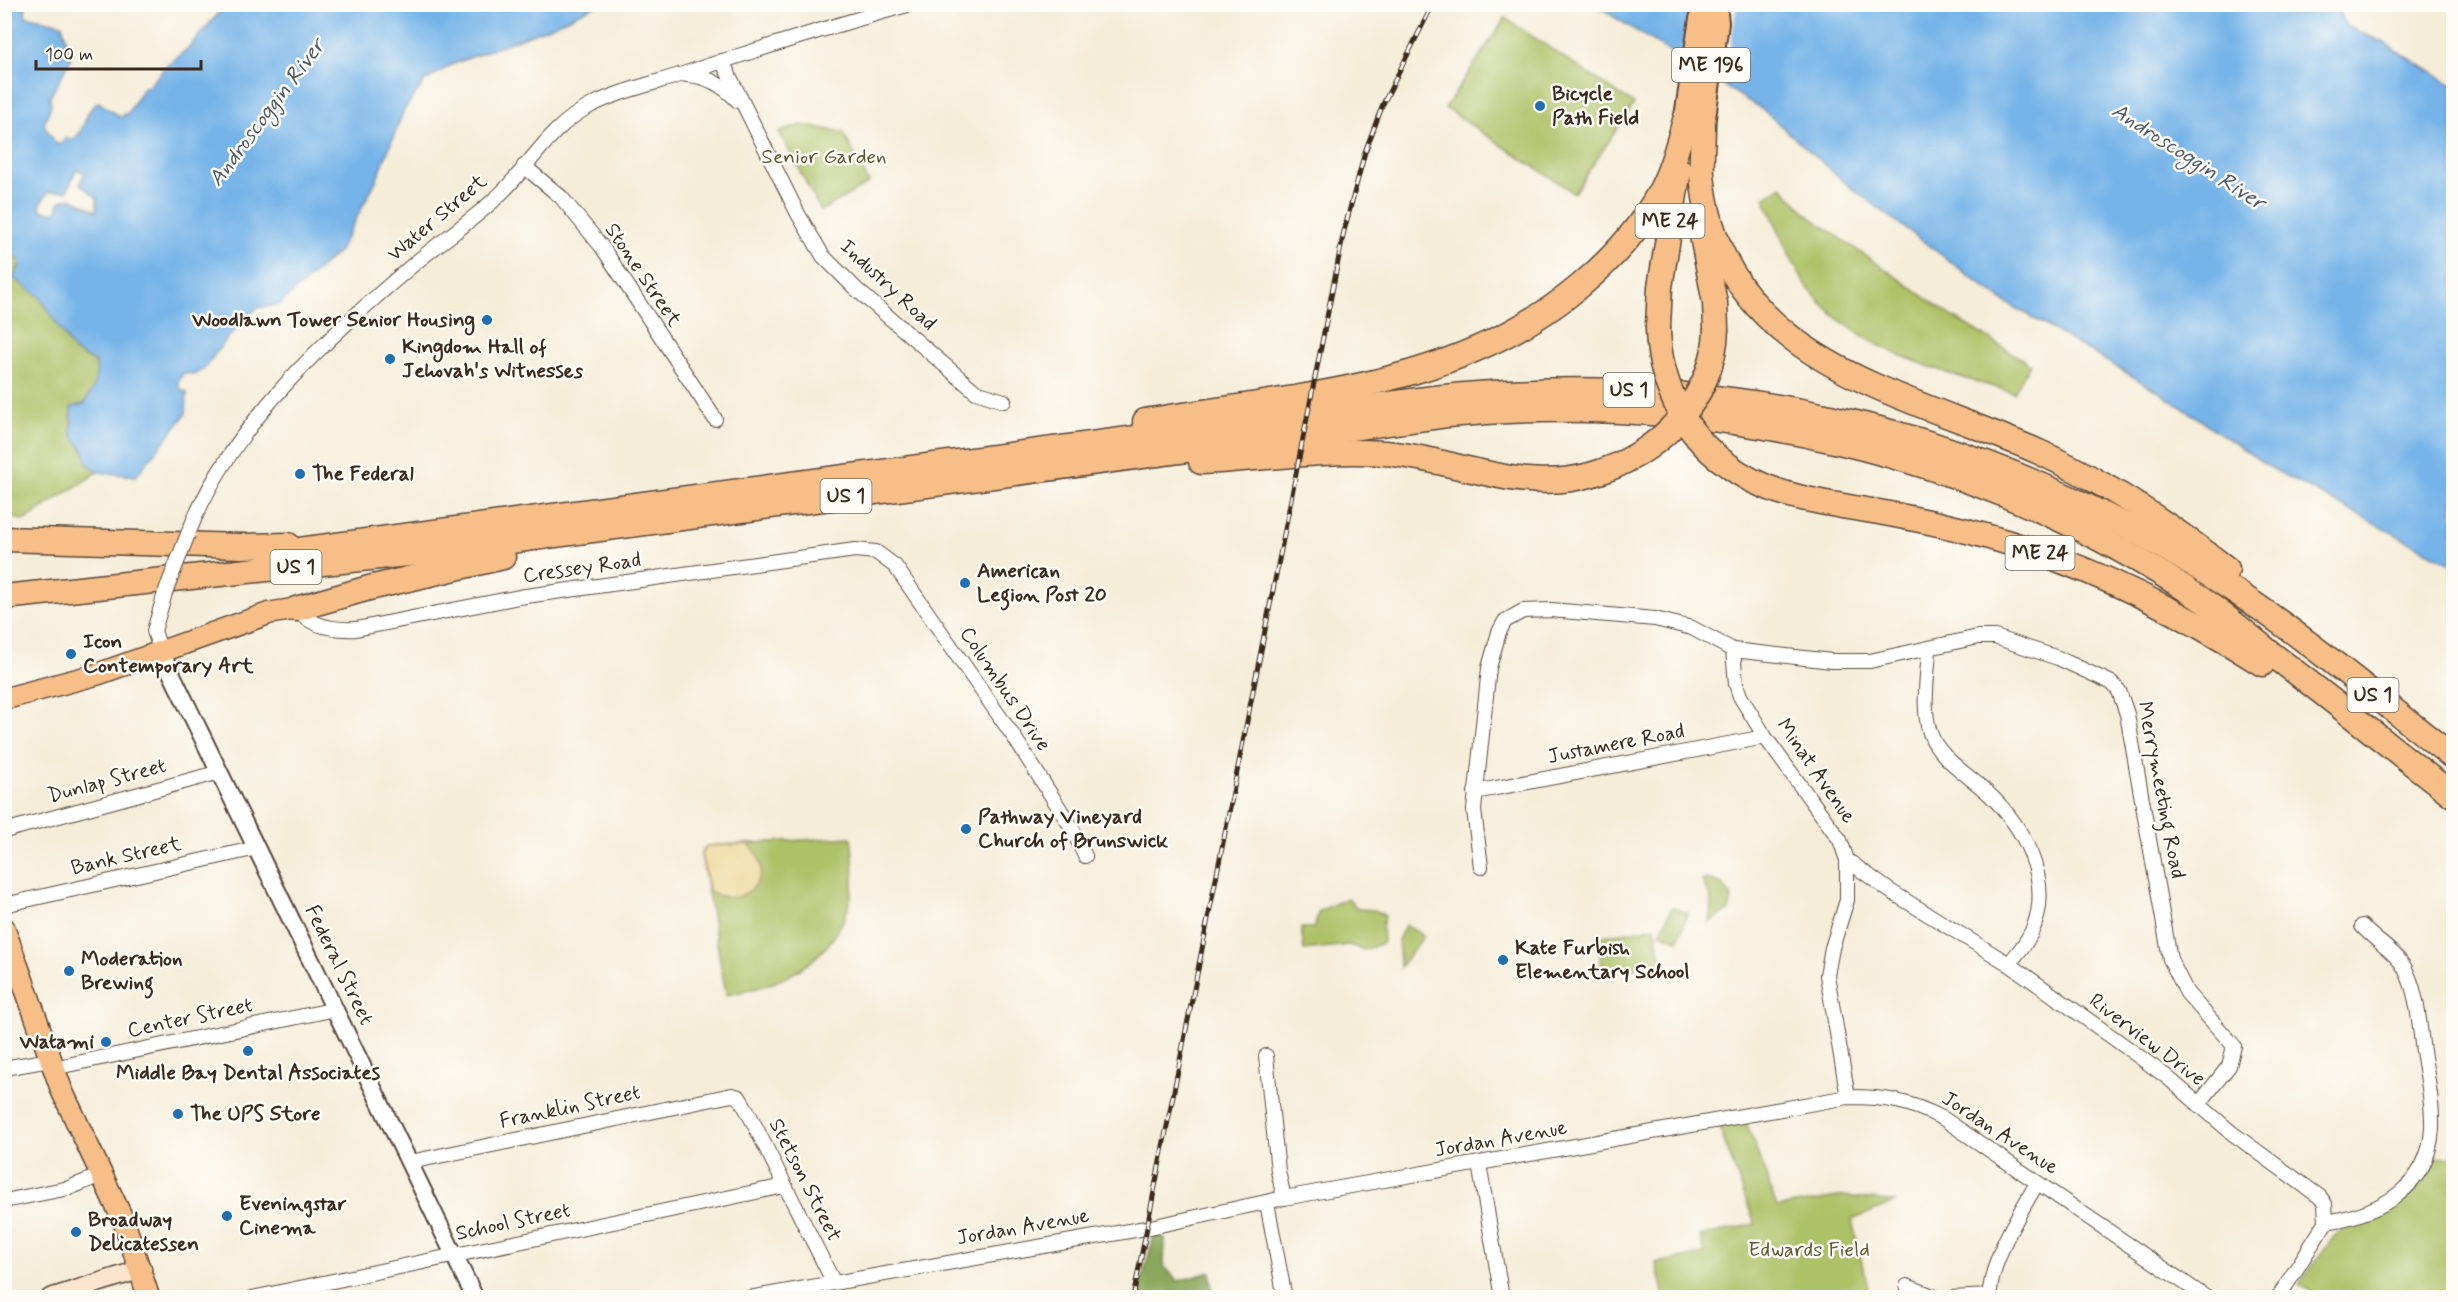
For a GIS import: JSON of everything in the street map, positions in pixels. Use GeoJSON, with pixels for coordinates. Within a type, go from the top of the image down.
{"type":"FeatureCollection","features":[{"type":"Feature","properties":{"kind":"highway","name":"ME 196"},"geometry":{"type":"LineString","coordinates":[[1694,121],[1701,20],[1708,4]]}},
{"type":"Feature","properties":{"kind":"highway","name":"ME 196"},"geometry":{"type":"LineString","coordinates":[[1694,121],[1717,23],[1715,4]]}},
{"type":"Feature","properties":{"kind":"highway","name":"ME 24"},"geometry":{"type":"LineString","coordinates":[[1694,121],[1660,287],[1658,326],[1661,362],[1676,404],[1695,434],[1725,463],[1750,480],[1791,495],[1912,518],[1984,535],[2071,564],[2157,602],[2224,639],[2282,677],[2333,701]]}},
{"type":"Feature","properties":{"kind":"highway","name":"ME 24"},"geometry":{"type":"LineString","coordinates":[[1694,121],[1704,188],[1722,249],[1754,302],[1794,340],[1845,374],[2038,452],[2115,491],[2188,539],[2275,607],[2293,633]]}},
{"type":"Feature","properties":{"kind":"highway"},"geometry":{"type":"LineString","coordinates":[[1107,461],[1133,467],[1383,453],[1442,462],[1522,481],[1558,481],[1590,475],[1621,465],[1639,455],[1659,441],[1692,404],[1706,377],[1715,345],[1715,303],[1694,180],[1694,121]]}},
{"type":"Feature","properties":{"kind":"highway"},"geometry":{"type":"LineString","coordinates":[[916,467],[968,450],[1394,378],[1479,350],[1545,313],[1595,273],[1620,249],[1657,198],[1674,158],[1694,121]]}},
{"type":"Feature","properties":{"kind":"highway","name":"US 1"},"geometry":{"type":"LineString","coordinates":[[4,582],[83,571],[288,552],[1475,393],[1596,388],[1716,396],[1796,409],[1875,427],[1946,448],[2024,477],[2094,510],[2165,547],[2232,589],[2293,633],[2454,758]]}},
{"type":"Feature","properties":{"kind":"highway","name":"US 1"},"geometry":{"type":"LineString","coordinates":[[4,597],[378,558],[1426,418],[1527,409],[1645,411],[1724,419],[1802,432],[1917,462],[2009,496],[2099,538],[2201,599],[2454,796]]}},
{"type":"Feature","properties":{"kind":"highway"},"geometry":{"type":"LineString","coordinates":[[296,609],[369,588],[568,541],[586,531]]}},
{"type":"Feature","properties":{"kind":"highway"},"geometry":{"type":"LineString","coordinates":[[4,539],[320,546]]}},
{"type":"Feature","properties":{"kind":"main road"},"geometry":{"type":"LineString","coordinates":[[4,699],[98,674],[270,613],[296,609]]}},
{"type":"Feature","properties":{"kind":"main road"},"geometry":{"type":"LineString","coordinates":[[4,928],[51,1064],[124,1222],[142,1269],[149,1298]]}},
{"type":"Feature","properties":{"kind":"main road"},"geometry":{"type":"LineString","coordinates":[[50,1298],[142,1269]]}},
{"type":"Feature","properties":{"kind":"street","name":"Water Street"},"geometry":{"type":"LineString","coordinates":[[161,652],[154,631],[165,593],[202,501],[226,461],[282,390],[372,301],[499,196],[543,142],[575,114],[611,97],[911,4]]}},
{"type":"Feature","properties":{"kind":"street","name":"Industry Road"},"geometry":{"type":"LineString","coordinates":[[722,61],[798,214],[836,271],[976,392],[1004,401]]}},
{"type":"Feature","properties":{"kind":"street","name":"Industry Road"},"geometry":{"type":"LineString","coordinates":[[682,74],[703,77],[719,85],[743,106]]}},
{"type":"Feature","properties":{"kind":"street","name":"Stone Street"},"geometry":{"type":"LineString","coordinates":[[524,166],[561,197],[602,247],[716,419]]}},
{"type":"Feature","properties":{"kind":"street","name":"Cressey Road"},"geometry":{"type":"LineString","coordinates":[[296,609],[302,617],[330,628],[356,629],[519,597],[855,550],[880,554]]}},
{"type":"Feature","properties":{"kind":"street","name":"Columbus Drive"},"geometry":{"type":"LineString","coordinates":[[880,554],[895,566],[990,703],[1072,828],[1085,856]]}},
{"type":"Feature","properties":{"kind":"street","name":"Merrymeeting Road"},"geometry":{"type":"LineString","coordinates":[[1480,867],[1474,824],[1475,792],[1489,668],[1499,632],[1514,614],[1523,611],[1551,610],[1655,619],[1692,628],[1733,650],[1851,662],[1929,649],[1977,637],[1995,637],[2094,673],[2112,683],[2119,691],[2129,725],[2170,959],[2187,993],[2234,1046],[2229,1066],[2198,1105]]}},
{"type":"Feature","properties":{"kind":"street"},"geometry":{"type":"LineString","coordinates":[[1929,649],[1927,715],[1933,739],[1947,757],[1996,801],[2010,818],[2024,838],[2035,868],[2039,895],[2038,915],[2029,939],[2008,964]]}},
{"type":"Feature","properties":{"kind":"street","name":"Minat Avenue"},"geometry":{"type":"LineString","coordinates":[[1733,650],[1736,684],[1766,737],[1840,840],[1847,861],[1847,900],[1832,948],[1827,975],[1848,1097]]}},
{"type":"Feature","properties":{"kind":"street","name":"Federal Street"},"geometry":{"type":"LineString","coordinates":[[161,652],[475,1298]]}},
{"type":"Feature","properties":{"kind":"street","name":"Justamere Road"},"geometry":{"type":"LineString","coordinates":[[1475,792],[1766,737]]}},
{"type":"Feature","properties":{"kind":"street","name":"Dunlap Street"},"geometry":{"type":"LineString","coordinates":[[4,831],[220,772]]}},
{"type":"Feature","properties":{"kind":"street","name":"Bank Street"},"geometry":{"type":"LineString","coordinates":[[4,905],[257,848]]}},
{"type":"Feature","properties":{"kind":"street","name":"Riverview Drive"},"geometry":{"type":"LineString","coordinates":[[1847,861],[1882,886],[2008,964],[2167,1077],[2198,1105],[2320,1197],[2325,1204],[2326,1222]]}},
{"type":"Feature","properties":{"kind":"street"},"geometry":{"type":"LineString","coordinates":[[2278,1298],[2326,1222],[2367,1214],[2401,1193],[2421,1166],[2432,1131],[2429,1093],[2413,986],[2403,965],[2362,926]]}},
{"type":"Feature","properties":{"kind":"street","name":"Center Street"},"geometry":{"type":"LineString","coordinates":[[4,1068],[51,1064],[336,1009]]}},
{"type":"Feature","properties":{"kind":"street"},"geometry":{"type":"LineString","coordinates":[[1266,1056],[1276,1161],[1284,1198]]}},
{"type":"Feature","properties":{"kind":"street","name":"Franklin Street"},"geometry":{"type":"LineString","coordinates":[[410,1162],[732,1095],[739,1097]]}},
{"type":"Feature","properties":{"kind":"street","name":"Stetson Street"},"geometry":{"type":"LineString","coordinates":[[739,1097],[833,1281]]}},
{"type":"Feature","properties":{"kind":"street","name":"Jordan Avenue"},"geometry":{"type":"LineString","coordinates":[[749,1298],[833,1281],[1146,1228],[1284,1198],[1848,1097],[1885,1097],[1915,1105],[1944,1119],[2207,1298]]}},
{"type":"Feature","properties":{"kind":"street"},"geometry":{"type":"LineString","coordinates":[[1479,1164],[1502,1298]]}},
{"type":"Feature","properties":{"kind":"street"},"geometry":{"type":"LineString","coordinates":[[4,1202],[69,1188],[101,1175]]}},
{"type":"Feature","properties":{"kind":"street"},"geometry":{"type":"LineString","coordinates":[[1953,1298],[1989,1297],[1992,1275],[2000,1250],[2037,1183]]}},
{"type":"Feature","properties":{"kind":"street","name":"School Street"},"geometry":{"type":"LineString","coordinates":[[252,1298],[784,1186]]}},
{"type":"Feature","properties":{"kind":"street"},"geometry":{"type":"LineString","coordinates":[[1267,1203],[1285,1298]]}},
{"type":"Feature","properties":{"kind":"street"},"geometry":{"type":"LineString","coordinates":[[1907,1286],[1938,1298]]}},
{"type":"Feature","properties":{"kind":"green space","name":"Bicycle Path Field"},"geometry":{"type":"Polygon","coordinates":[[[1505,18],[1634,104],[1574,193],[1445,108],[1505,18]]]}},
{"type":"Feature","properties":{"kind":"green space","name":"Senior Garden"},"geometry":{"type":"Polygon","coordinates":[[[800,125],[843,132],[869,183],[821,211],[779,132],[800,125]]]}},
{"type":"Feature","properties":{"kind":"green space"},"geometry":{"type":"Polygon","coordinates":[[[1781,186],[1810,217],[1955,318],[2030,364],[2014,393],[1930,367],[1903,356],[1851,329],[1829,311],[1803,280],[1764,198],[1781,186]]]}},
{"type":"Feature","properties":{"kind":"green space"},"geometry":{"type":"Polygon","coordinates":[[[13,257],[21,262],[14,278],[40,297],[74,351],[96,363],[97,382],[84,404],[71,407],[72,435],[84,451],[87,463],[98,472],[25,520],[5,517],[4,260],[13,257]]]}},
{"type":"Feature","properties":{"kind":"green space"},"geometry":{"type":"Polygon","coordinates":[[[851,837],[854,870],[850,899],[842,924],[828,945],[809,963],[785,977],[758,988],[726,995],[701,853],[707,846],[851,837]]]}},
{"type":"Feature","properties":{"kind":"green space"},"geometry":{"type":"Polygon","coordinates":[[[1706,879],[1721,883],[1732,897],[1729,910],[1710,922],[1711,898],[1702,881],[1706,879]]]}},
{"type":"Feature","properties":{"kind":"green space"},"geometry":{"type":"Polygon","coordinates":[[[1348,898],[1358,909],[1375,910],[1385,916],[1382,927],[1383,943],[1364,950],[1349,945],[1304,950],[1301,928],[1314,928],[1319,911],[1348,898]]]}},
{"type":"Feature","properties":{"kind":"green space"},"geometry":{"type":"Polygon","coordinates":[[[1672,907],[1688,913],[1678,940],[1660,933],[1672,907]]]}},
{"type":"Feature","properties":{"kind":"green space"},"geometry":{"type":"Polygon","coordinates":[[[1405,925],[1424,936],[1400,967],[1398,940],[1405,925]]]}},
{"type":"Feature","properties":{"kind":"green space"},"geometry":{"type":"Polygon","coordinates":[[[1655,927],[1662,963],[1603,973],[1597,937],[1655,927]]]}},
{"type":"Feature","properties":{"kind":"green space","name":"Edwards Field"},"geometry":{"type":"Polygon","coordinates":[[[1746,1121],[1777,1207],[1844,1196],[1895,1202],[1852,1220],[1870,1297],[1664,1297],[1656,1263],[1705,1254],[1700,1236],[1755,1224],[1719,1127],[1746,1121]]]}},
{"type":"Feature","properties":{"kind":"green space"},"geometry":{"type":"Polygon","coordinates":[[[2453,1156],[2453,1297],[2320,1297],[2299,1284],[2339,1230],[2373,1218],[2397,1203],[2428,1171],[2435,1158],[2453,1156]]]}},
{"type":"Feature","properties":{"kind":"green space"},"geometry":{"type":"Polygon","coordinates":[[[1154,1235],[1165,1238],[1164,1266],[1178,1281],[1211,1272],[1212,1297],[1137,1297],[1154,1235]]]}},
{"type":"Feature","properties":{"kind":"sand"},"geometry":{"type":"Polygon","coordinates":[[[748,844],[757,854],[761,865],[760,876],[755,885],[746,893],[736,897],[723,897],[709,891],[701,853],[707,846],[748,844]]]}},
{"type":"Feature","properties":{"kind":"water","name":"Androscoggin River"},"geometry":{"type":"Polygon","coordinates":[[[4,5],[26,5],[25,16],[62,24],[71,59],[50,97],[51,105],[44,125],[56,144],[61,144],[66,138],[73,140],[77,136],[93,106],[98,102],[122,118],[124,114],[127,115],[142,89],[149,86],[164,68],[187,49],[226,5],[597,5],[547,28],[451,65],[425,81],[404,110],[377,179],[339,251],[279,305],[257,308],[226,340],[203,370],[196,374],[183,373],[178,383],[181,390],[187,392],[186,414],[136,476],[98,472],[87,463],[84,451],[72,435],[71,407],[84,404],[90,394],[96,375],[96,363],[74,351],[40,297],[13,278],[20,266],[19,259],[13,257],[5,260],[4,5]],[[76,170],[67,191],[48,192],[41,203],[40,210],[56,213],[60,201],[71,198],[97,211],[97,198],[80,184],[85,172],[76,170]]]}},
{"type":"Feature","properties":{"kind":"water","name":"Androscoggin River"},"geometry":{"type":"Polygon","coordinates":[[[1595,5],[2337,5],[2346,26],[2384,43],[2453,85],[2453,565],[2271,468],[2159,392],[2002,300],[1850,187],[1763,110],[1595,5]]]}},
{"type":"Feature","properties":{"kind":"pier"},"geometry":{"type":"Polygon","coordinates":[[[1699,5],[1737,5],[1723,89],[1688,67],[1699,5]]]}},
{"type":"Feature","properties":{"kind":"railway"},"geometry":{"type":"LineString","coordinates":[[1133,1298],[1344,231],[1365,152],[1383,104],[1433,4]]}},
{"type":"Feature","properties":{"kind":"place","name":"Bicycle Path Field"},"geometry":{"type":"Point","coordinates":[1540,106]}},
{"type":"Feature","properties":{"kind":"place","name":"Woodlawn Tower Senior Housing"},"geometry":{"type":"Point","coordinates":[487,320]}},
{"type":"Feature","properties":{"kind":"place","name":"Kingdom Hall of Jehovah's Witnesses"},"geometry":{"type":"Point","coordinates":[390,359]}},
{"type":"Feature","properties":{"kind":"place","name":"The Federal"},"geometry":{"type":"Point","coordinates":[300,474]}},
{"type":"Feature","properties":{"kind":"place","name":"American Legion Post 20"},"geometry":{"type":"Point","coordinates":[965,583]}},
{"type":"Feature","properties":{"kind":"place","name":"Icon Contemporary Art"},"geometry":{"type":"Point","coordinates":[71,654]}},
{"type":"Feature","properties":{"kind":"place","name":"Pathway Vineyard Church of Brunswick"},"geometry":{"type":"Point","coordinates":[966,829]}},
{"type":"Feature","properties":{"kind":"place","name":"Kate Furbish Elementary School"},"geometry":{"type":"Point","coordinates":[1503,960]}},
{"type":"Feature","properties":{"kind":"place","name":"Moderation Brewing"},"geometry":{"type":"Point","coordinates":[69,971]}},
{"type":"Feature","properties":{"kind":"place","name":"Watami"},"geometry":{"type":"Point","coordinates":[106,1042]}},
{"type":"Feature","properties":{"kind":"place","name":"Middle Bay Dental Associates"},"geometry":{"type":"Point","coordinates":[248,1051]}},
{"type":"Feature","properties":{"kind":"place","name":"The UPS Store"},"geometry":{"type":"Point","coordinates":[178,1114]}},
{"type":"Feature","properties":{"kind":"place","name":"Eveningstar Cinema"},"geometry":{"type":"Point","coordinates":[227,1216]}},
{"type":"Feature","properties":{"kind":"place","name":"Broadway Delicatessen"},"geometry":{"type":"Point","coordinates":[76,1232]}}]}
